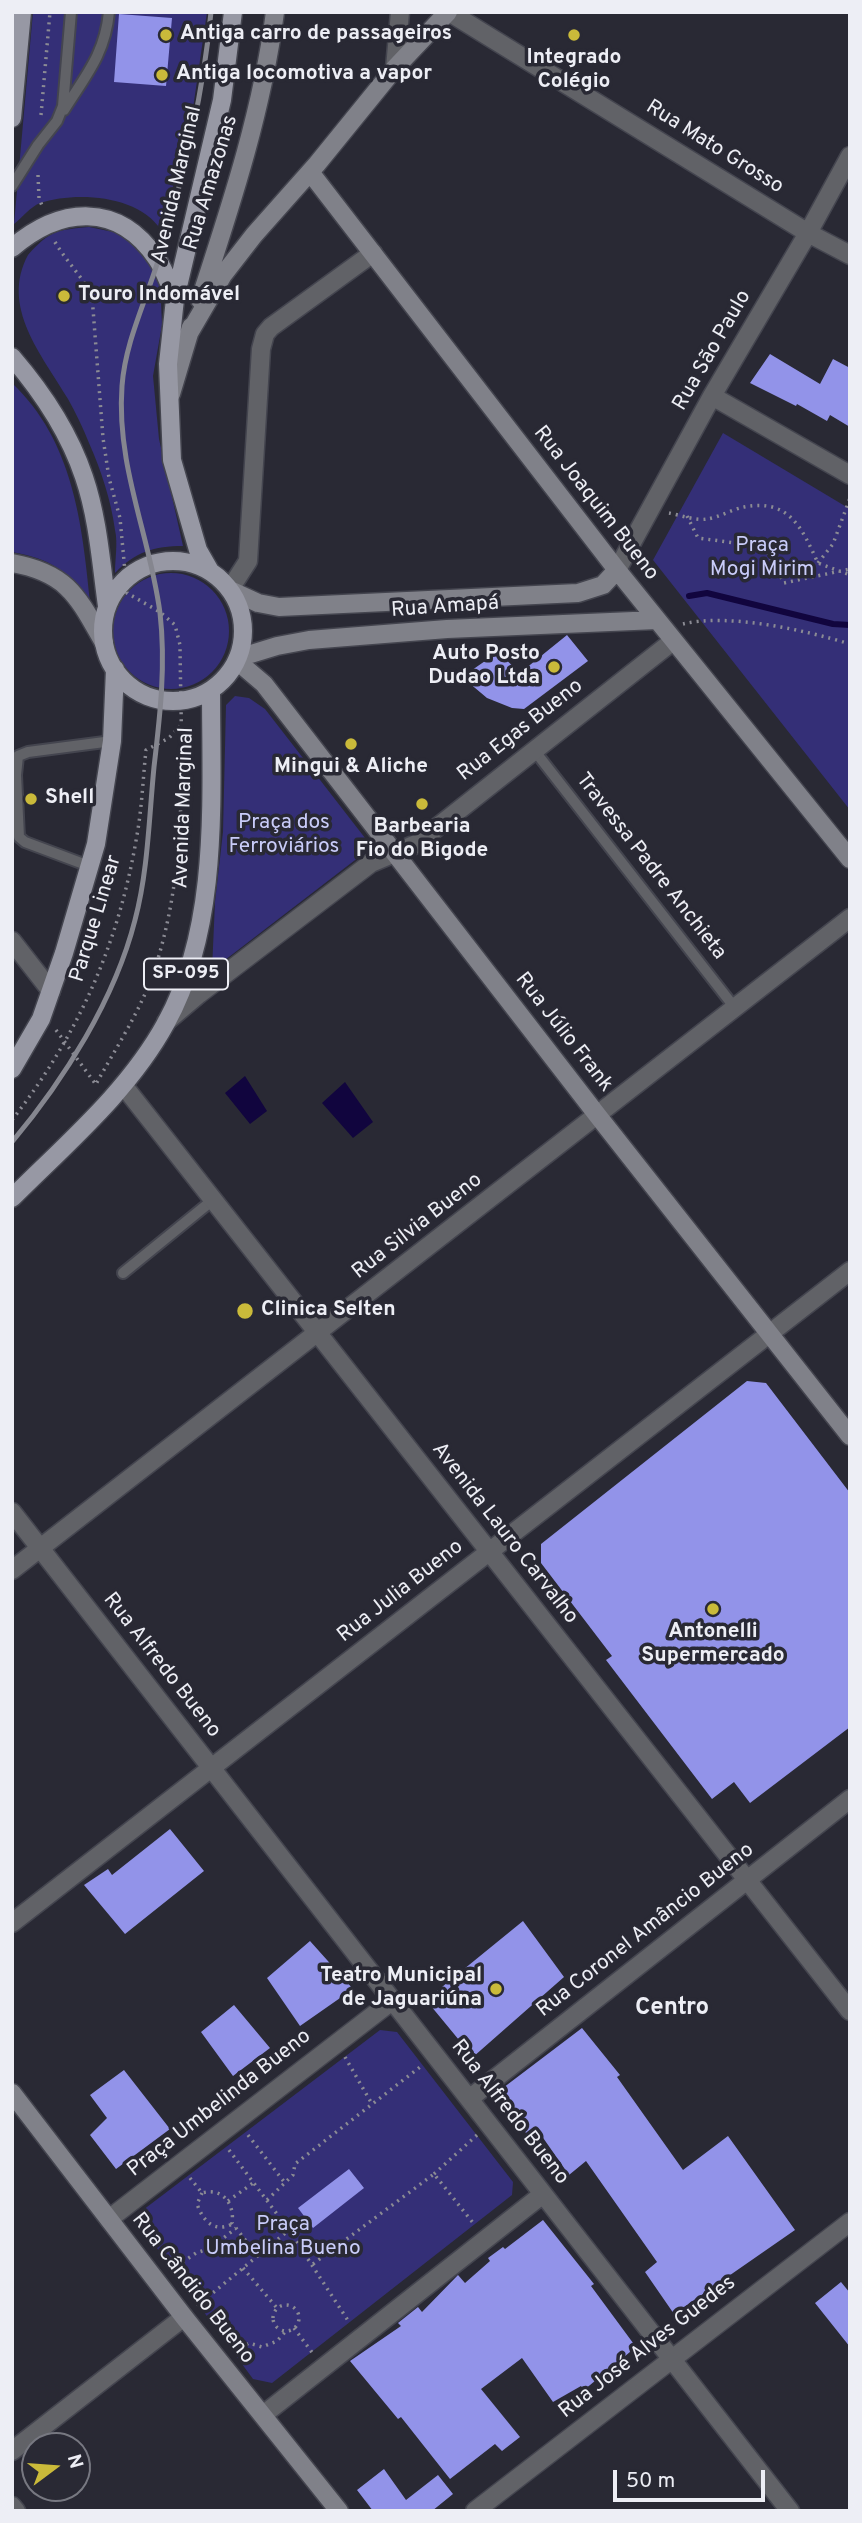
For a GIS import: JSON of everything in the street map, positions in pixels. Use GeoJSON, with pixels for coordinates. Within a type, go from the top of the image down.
{"type":"FeatureCollection","features":[{"type":"Feature","properties":{"kind":"main road"},"geometry":{"type":"LineString","coordinates":[[12,118],[22,12]]}},
{"type":"Feature","properties":{"kind":"main road","name":"Avenida Marginal"},"geometry":{"type":"LineString","coordinates":[[210,571],[198,550],[172,460],[168,364],[175,299],[222,100],[233,12]]}},
{"type":"Feature","properties":{"kind":"main road"},"geometry":{"type":"LineString","coordinates":[[12,248],[31,232],[48,223],[83,215],[102,217],[121,225],[139,238],[158,260],[175,299]]}},
{"type":"Feature","properties":{"kind":"main road"},"geometry":{"type":"LineString","coordinates":[[12,357],[35,384],[67,435],[85,479],[97,531],[107,606],[103,624],[104,643],[115,669],[127,684],[143,694],[161,700],[181,701],[211,690],[226,677],[237,660],[243,641],[240,607],[231,590],[210,571],[194,563],[163,562],[140,568],[124,580],[107,606]]}},
{"type":"Feature","properties":{"kind":"main road"},"geometry":{"type":"LineString","coordinates":[[12,1069],[41,1019],[96,844],[112,741],[115,669]]}},
{"type":"Feature","properties":{"kind":"main road","name":"Avenida Marginal"},"geometry":{"type":"LineString","coordinates":[[12,1198],[123,1085],[166,1022],[182,986],[204,903],[210,834],[211,690]]}},
{"type":"Feature","properties":{"kind":"street","name":"Rua Amazonas"},"geometry":{"type":"LineString","coordinates":[[168,404],[251,138],[275,12]]}},
{"type":"Feature","properties":{"kind":"street"},"geometry":{"type":"LineString","coordinates":[[395,68],[400,12]]}},
{"type":"Feature","properties":{"kind":"street"},"geometry":{"type":"LineString","coordinates":[[188,335],[223,275],[395,68],[448,12]]}},
{"type":"Feature","properties":{"kind":"street","name":"Rua Mato Grosso"},"geometry":{"type":"LineString","coordinates":[[448,12],[808,233],[850,255]]}},
{"type":"Feature","properties":{"kind":"street","name":"Rua São Paulo"},"geometry":{"type":"LineString","coordinates":[[617,570],[712,396],[850,156]]}},
{"type":"Feature","properties":{"kind":"street","name":"Rua Joaquim Bueno"},"geometry":{"type":"LineString","coordinates":[[310,172],[617,570],[850,859]]}},
{"type":"Feature","properties":{"kind":"street"},"geometry":{"type":"LineString","coordinates":[[231,590],[248,561],[261,349],[265,334],[373,253]]}},
{"type":"Feature","properties":{"kind":"street"},"geometry":{"type":"LineString","coordinates":[[712,396],[850,475]]}},
{"type":"Feature","properties":{"kind":"street"},"geometry":{"type":"LineString","coordinates":[[12,563],[35,567],[64,582],[82,604],[104,643]]}},
{"type":"Feature","properties":{"kind":"street","name":"Rua Amapá"},"geometry":{"type":"LineString","coordinates":[[231,590],[258,603],[279,607],[578,593],[603,585],[617,570]]}},
{"type":"Feature","properties":{"kind":"street","name":"Rua Amapá"},"geometry":{"type":"LineString","coordinates":[[237,660],[277,646],[309,640],[447,629],[665,630]]}},
{"type":"Feature","properties":{"kind":"street","name":"Rua Egas Bueno"},"geometry":{"type":"LineString","coordinates":[[166,1022],[371,863],[416,844],[534,750],[665,630]]}},
{"type":"Feature","properties":{"kind":"street","name":"Rua Júlio Frank"},"geometry":{"type":"LineString","coordinates":[[237,660],[264,684],[850,1436]]}},
{"type":"Feature","properties":{"kind":"street","name":"Rua Silvia Bueno"},"geometry":{"type":"LineString","coordinates":[[12,1570],[850,919]]}},
{"type":"Feature","properties":{"kind":"street"},"geometry":{"type":"LineString","coordinates":[[12,941],[51,991]]}},
{"type":"Feature","properties":{"kind":"street","name":"Avenida Lauro Carvalho"},"geometry":{"type":"LineString","coordinates":[[123,1085],[850,2011]]}},
{"type":"Feature","properties":{"kind":"street","name":"Rua Julia Bueno"},"geometry":{"type":"LineString","coordinates":[[12,1923],[850,1270]]}},
{"type":"Feature","properties":{"kind":"street","name":"Rua Alfredo Bueno"},"geometry":{"type":"LineString","coordinates":[[12,1512],[790,2511]]}},
{"type":"Feature","properties":{"kind":"street","name":"Rua Coronel Amâncio Bueno"},"geometry":{"type":"LineString","coordinates":[[469,2099],[850,1798]]}},
{"type":"Feature","properties":{"kind":"street","name":"Praça Umbelinda Bueno"},"geometry":{"type":"LineString","coordinates":[[109,2218],[393,2000]]}},
{"type":"Feature","properties":{"kind":"street","name":"Rua Cândido Bueno"},"geometry":{"type":"LineString","coordinates":[[12,2093],[184,2317],[339,2511]]}},
{"type":"Feature","properties":{"kind":"street"},"geometry":{"type":"LineString","coordinates":[[263,2415],[543,2194]]}},
{"type":"Feature","properties":{"kind":"street","name":"Rua José Alves Guedes"},"geometry":{"type":"LineString","coordinates":[[475,2511],[850,2222]]}},
{"type":"Feature","properties":{"kind":"street"},"geometry":{"type":"LineString","coordinates":[[12,2451],[184,2317]]}},
{"type":"Feature","properties":{"kind":"street"},"geometry":{"type":"LineString","coordinates":[[12,2506],[16,2511]]}},
{"type":"Feature","properties":{"kind":"lane"},"geometry":{"type":"LineString","coordinates":[[57,121],[63,106],[71,12]]}},
{"type":"Feature","properties":{"kind":"lane"},"geometry":{"type":"LineString","coordinates":[[12,186],[103,47],[109,12]]}},
{"type":"Feature","properties":{"kind":"lane"},"geometry":{"type":"LineString","coordinates":[[89,866],[25,842],[19,837],[16,775],[18,756],[28,752],[112,741]]}},
{"type":"Feature","properties":{"kind":"lane","name":"Travessa Padre Anchieta"},"geometry":{"type":"LineString","coordinates":[[534,750],[735,1008]]}},
{"type":"Feature","properties":{"kind":"lane"},"geometry":{"type":"LineString","coordinates":[[123,1273],[214,1199]]}},
{"type":"Feature","properties":{"kind":"path"},"geometry":{"type":"LineString","coordinates":[[50,12],[38,145],[39,198],[62,255],[85,281],[92,296],[103,438],[109,478],[120,518],[127,593],[160,612],[174,625],[180,645],[181,825],[173,898],[156,966],[136,1012],[96,1084]]}},
{"type":"Feature","properties":{"kind":"path"},"geometry":{"type":"LineString","coordinates":[[818,563],[833,544],[850,498]]}},
{"type":"Feature","properties":{"kind":"path"},"geometry":{"type":"LineString","coordinates":[[650,509],[708,519],[746,507],[763,506],[783,510],[800,525],[818,563],[850,575]]}},
{"type":"Feature","properties":{"kind":"path"},"geometry":{"type":"LineString","coordinates":[[687,516],[698,538],[765,547],[785,583],[850,569]]}},
{"type":"Feature","properties":{"kind":"path"},"geometry":{"type":"LineString","coordinates":[[665,630],[700,620],[759,624],[850,643]]}},
{"type":"Feature","properties":{"kind":"path","name":"Parque Linear"},"geometry":{"type":"LineString","coordinates":[[12,1120],[43,1080],[91,994],[124,897],[137,834],[146,750],[169,738],[181,724]]}},
{"type":"Feature","properties":{"kind":"path"},"geometry":{"type":"LineString","coordinates":[[41,1019],[50,1022],[108,1102]]}},
{"type":"Feature","properties":{"kind":"path"},"geometry":{"type":"LineString","coordinates":[[337,2043],[372,2104]]}},
{"type":"Feature","properties":{"kind":"path"},"geometry":{"type":"LineString","coordinates":[[267,2200],[293,2175],[295,2164],[435,2055]]}},
{"type":"Feature","properties":{"kind":"path"},"geometry":{"type":"LineString","coordinates":[[237,2120],[285,2183]]}},
{"type":"Feature","properties":{"kind":"path"},"geometry":{"type":"LineString","coordinates":[[313,2264],[434,2174],[489,2124]]}},
{"type":"Feature","properties":{"kind":"path"},"geometry":{"type":"LineString","coordinates":[[217,2135],[313,2264],[360,2339]]}},
{"type":"Feature","properties":{"kind":"path"},"geometry":{"type":"LineString","coordinates":[[180,2164],[202,2193]]}},
{"type":"Feature","properties":{"kind":"path"},"geometry":{"type":"LineString","coordinates":[[434,2174],[486,2240]]}},
{"type":"Feature","properties":{"kind":"path"},"geometry":{"type":"LineString","coordinates":[[228,2201],[253,2183]]}},
{"type":"Feature","properties":{"kind":"path"},"geometry":{"type":"LineString","coordinates":[[234,2226],[219,2228],[204,2219],[197,2204],[202,2193],[211,2190],[219,2192],[228,2201],[234,2226],[257,2255]]}},
{"type":"Feature","properties":{"kind":"path"},"geometry":{"type":"LineString","coordinates":[[157,2281],[184,2260],[211,2248],[234,2226]]}},
{"type":"Feature","properties":{"kind":"path"},"geometry":{"type":"LineString","coordinates":[[184,2317],[289,2230]]}},
{"type":"Feature","properties":{"kind":"path"},"geometry":{"type":"LineString","coordinates":[[243,2267],[277,2308]]}},
{"type":"Feature","properties":{"kind":"path"},"geometry":{"type":"LineString","coordinates":[[221,2363],[239,2347],[248,2343],[262,2347],[277,2341],[286,2331],[294,2328],[299,2316],[296,2309],[284,2304],[277,2308],[273,2320],[277,2328],[286,2331]]}},
{"type":"Feature","properties":{"kind":"path"},"geometry":{"type":"LineString","coordinates":[[294,2328],[323,2368]]}},
{"type":"Feature","properties":{"kind":"green space"},"geometry":{"type":"Polygon","coordinates":[[[33,12],[207,12],[191,122],[161,230],[151,218],[138,209],[123,203],[88,197],[55,199],[40,203],[14,224],[33,12]]]}},
{"type":"Feature","properties":{"kind":"green space"},"geometry":{"type":"Polygon","coordinates":[[[89,227],[118,233],[142,251],[160,280],[162,325],[153,376],[159,439],[183,546],[163,547],[138,555],[115,573],[116,535],[101,474],[74,410],[28,330],[21,312],[19,293],[21,274],[28,255],[42,241],[55,233],[89,227]]]}},
{"type":"Feature","properties":{"kind":"green space"},"geometry":{"type":"Polygon","coordinates":[[[12,383],[33,406],[49,430],[71,484],[83,542],[90,601],[57,568],[38,559],[12,552],[12,383]]]}},
{"type":"Feature","properties":{"kind":"green space","name":"Praça Mogi Mirim"},"geometry":{"type":"Polygon","coordinates":[[[723,433],[850,509],[850,810],[653,560],[723,433]]]}},
{"type":"Feature","properties":{"kind":"green space"},"geometry":{"type":"Polygon","coordinates":[[[171,573],[193,578],[212,590],[224,609],[229,631],[224,653],[212,672],[193,684],[171,689],[149,684],[130,672],[118,653],[113,631],[118,609],[130,590],[149,578],[171,573]]]}},
{"type":"Feature","properties":{"kind":"green space","name":"Praça dos Ferroviários"},"geometry":{"type":"Polygon","coordinates":[[[235,696],[249,698],[265,709],[372,847],[212,970],[215,902],[223,832],[226,705],[235,696]]]}},
{"type":"Feature","properties":{"kind":"green space","name":"Praça Umbelina Bueno"},"geometry":{"type":"Polygon","coordinates":[[[380,2030],[397,2032],[513,2182],[512,2195],[272,2383],[253,2379],[140,2225],[143,2210],[380,2030]]]}},
{"type":"Feature","properties":{"kind":"shaded area"},"geometry":{"type":"Polygon","coordinates":[[[245,1076],[267,1111],[250,1124],[225,1093],[245,1076]]]}},
{"type":"Feature","properties":{"kind":"shaded area"},"geometry":{"type":"Polygon","coordinates":[[[345,1082],[373,1122],[353,1138],[322,1103],[345,1082]]]}},
{"type":"Feature","properties":{"kind":"building"},"geometry":{"type":"Polygon","coordinates":[[[119,14],[172,18],[166,86],[114,82],[119,14]]]}},
{"type":"Feature","properties":{"kind":"building"},"geometry":{"type":"Polygon","coordinates":[[[770,354],[820,384],[833,359],[850,368],[850,427],[830,415],[827,421],[750,383],[770,354]]]}},
{"type":"Feature","properties":{"kind":"building","name":"Auto Posto Dudao Ltda"},"geometry":{"type":"Polygon","coordinates":[[[567,635],[588,661],[524,709],[512,708],[487,698],[462,677],[498,652],[520,673],[567,635]]]}},
{"type":"Feature","properties":{"kind":"building","name":"Antonelli Supermercado"},"geometry":{"type":"Polygon","coordinates":[[[747,1381],[766,1383],[850,1493],[850,1727],[750,1803],[734,1782],[712,1799],[606,1660],[612,1656],[541,1563],[541,1544],[747,1381]]]}},
{"type":"Feature","properties":{"kind":"building"},"geometry":{"type":"Polygon","coordinates":[[[170,1829],[204,1871],[125,1934],[84,1885],[108,1869],[112,1875],[170,1829]]]}},
{"type":"Feature","properties":{"kind":"building","name":"Teatro Municipal de Jaguariúna"},"geometry":{"type":"Polygon","coordinates":[[[523,1921],[564,1977],[473,2057],[426,2000],[523,1921]]]}},
{"type":"Feature","properties":{"kind":"building"},"geometry":{"type":"Polygon","coordinates":[[[310,1941],[353,1989],[300,2026],[267,1978],[310,1941]]]}},
{"type":"Feature","properties":{"kind":"building"},"geometry":{"type":"Polygon","coordinates":[[[234,2005],[270,2048],[233,2076],[201,2032],[234,2005]]]}},
{"type":"Feature","properties":{"kind":"building"},"geometry":{"type":"Polygon","coordinates":[[[582,2028],[620,2075],[617,2077],[683,2170],[728,2136],[795,2230],[674,2314],[645,2272],[657,2262],[586,2161],[569,2175],[539,2132],[530,2138],[495,2094],[582,2028]]]}},
{"type":"Feature","properties":{"kind":"building"},"geometry":{"type":"Polygon","coordinates":[[[124,2070],[170,2129],[116,2169],[90,2135],[107,2118],[90,2095],[124,2070]]]}},
{"type":"Feature","properties":{"kind":"building"},"geometry":{"type":"Polygon","coordinates":[[[349,2169],[364,2188],[313,2228],[298,2208],[349,2169]]]}},
{"type":"Feature","properties":{"kind":"building"},"geometry":{"type":"Polygon","coordinates":[[[543,2220],[594,2284],[591,2286],[636,2347],[584,2390],[581,2386],[553,2402],[522,2358],[481,2389],[520,2437],[502,2451],[495,2444],[450,2479],[401,2417],[398,2419],[350,2361],[401,2326],[398,2323],[418,2307],[422,2312],[458,2275],[465,2283],[490,2261],[488,2258],[503,2247],[505,2249],[543,2220]]]}},
{"type":"Feature","properties":{"kind":"building"},"geometry":{"type":"Polygon","coordinates":[[[841,2282],[850,2293],[850,2347],[815,2303],[841,2282]]]}},
{"type":"Feature","properties":{"kind":"building"},"geometry":{"type":"Polygon","coordinates":[[[384,2469],[406,2500],[438,2475],[453,2494],[432,2511],[373,2511],[357,2490],[384,2469]]]}},
{"type":"Feature","properties":{"kind":"waterway"},"geometry":{"type":"LineString","coordinates":[[689,596],[707,593],[833,624],[850,625]]}},
{"type":"Feature","properties":{"kind":"railway"},"geometry":{"type":"LineString","coordinates":[[12,1142],[50,1092],[101,1009],[126,950],[143,883],[160,710],[162,632],[155,584],[124,444],[122,386],[131,339],[158,261],[184,169],[203,75],[211,12]]}},
{"type":"Feature","properties":{"kind":"place","name":"Antiga carro de passageiros"},"geometry":{"type":"Point","coordinates":[166,35]}},
{"type":"Feature","properties":{"kind":"place","name":"Integrado Colégio"},"geometry":{"type":"Point","coordinates":[574,35]}},
{"type":"Feature","properties":{"kind":"place","name":"Antiga locomotiva a vapor"},"geometry":{"type":"Point","coordinates":[162,75]}},
{"type":"Feature","properties":{"kind":"place","name":"Touro Indomável"},"geometry":{"type":"Point","coordinates":[64,296]}},
{"type":"Feature","properties":{"kind":"place","name":"Auto Posto Dudao Ltda"},"geometry":{"type":"Point","coordinates":[554,667]}},
{"type":"Feature","properties":{"kind":"place","name":"Mingui & Aliche"},"geometry":{"type":"Point","coordinates":[351,744]}},
{"type":"Feature","properties":{"kind":"place","name":"Shell"},"geometry":{"type":"Point","coordinates":[31,799]}},
{"type":"Feature","properties":{"kind":"place","name":"Barbearia Fio do Bigode"},"geometry":{"type":"Point","coordinates":[422,804]}},
{"type":"Feature","properties":{"kind":"place","name":"Clinica Selten"},"geometry":{"type":"Point","coordinates":[245,1311]}},
{"type":"Feature","properties":{"kind":"place","name":"Antonelli Supermercado"},"geometry":{"type":"Point","coordinates":[713,1609]}},
{"type":"Feature","properties":{"kind":"place","name":"Teatro Municipal de Jaguariúna"},"geometry":{"type":"Point","coordinates":[496,1989]}},
{"type":"Feature","properties":{"kind":"district","name":"Centro"},"geometry":{"type":"Point","coordinates":[672,2009]}}]}
